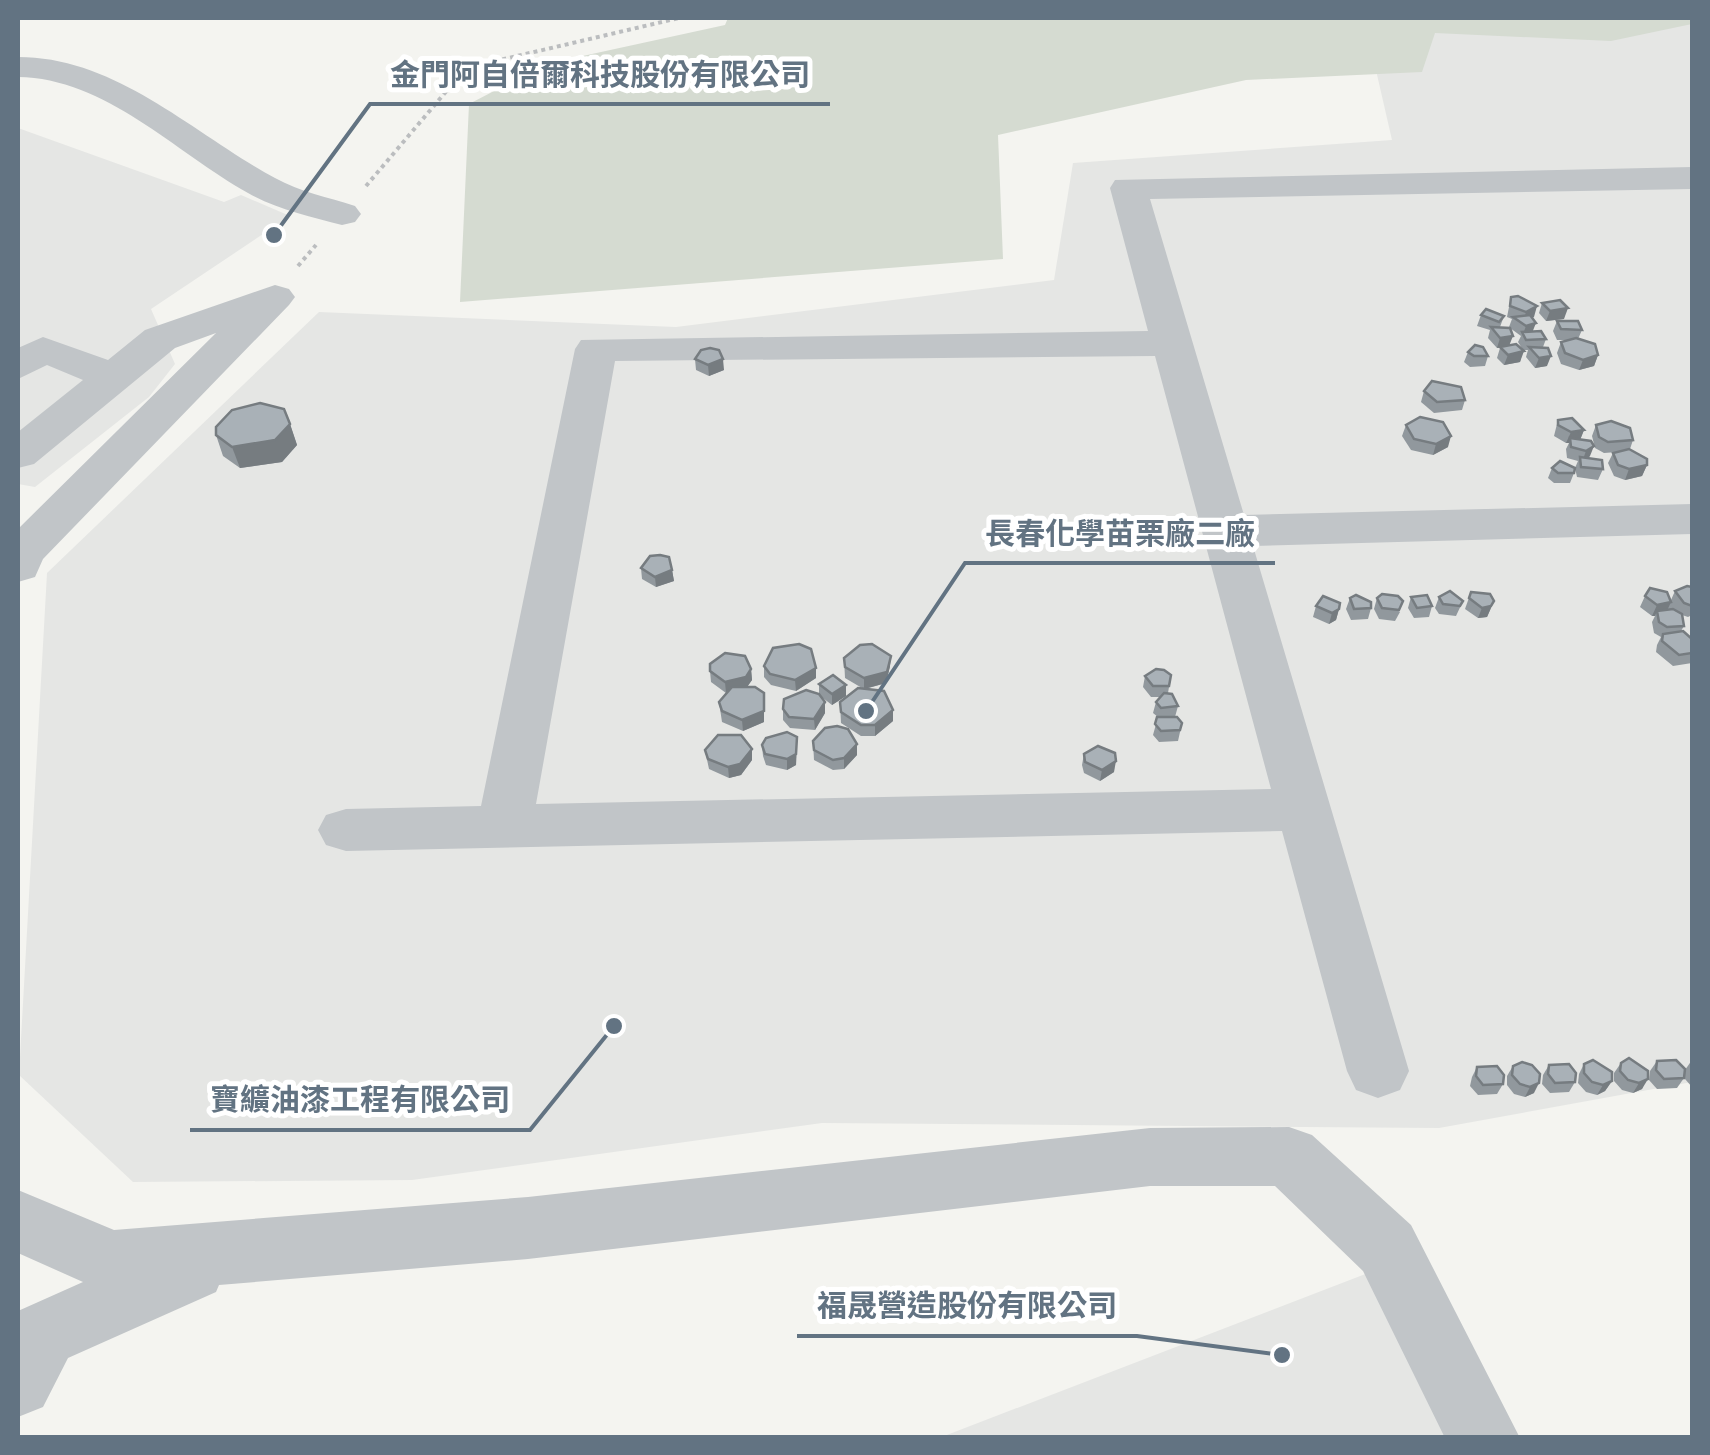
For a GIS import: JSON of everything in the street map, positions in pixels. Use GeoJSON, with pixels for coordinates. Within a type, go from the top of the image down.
{"type":"FeatureCollection","features":[{"type":"Feature","properties":{"kind":"street"},"geometry":{"type":"LineString","coordinates":[[18,67],[32,64],[90,82],[265,188],[342,214]]}},
{"type":"Feature","properties":{"kind":"street"},"geometry":{"type":"LineString","coordinates":[[1378,1071],[1128,188],[1692,178]]}},
{"type":"Feature","properties":{"kind":"street"},"geometry":{"type":"LineString","coordinates":[[18,454],[160,339],[275,297]]}},
{"type":"Feature","properties":{"kind":"street"},"geometry":{"type":"LineString","coordinates":[[18,566],[20,554],[275,297]]}},
{"type":"Feature","properties":{"kind":"street"},"geometry":{"type":"LineString","coordinates":[[504,826],[596,349],[1172,343]]}},
{"type":"Feature","properties":{"kind":"street"},"geometry":{"type":"LineString","coordinates":[[18,366],[43,350],[113,377]]}},
{"type":"Feature","properties":{"kind":"street"},"geometry":{"type":"LineString","coordinates":[[1226,531],[1692,518]]}},
{"type":"Feature","properties":{"kind":"street"},"geometry":{"type":"LineString","coordinates":[[346,830],[1306,809]]}},
{"type":"Feature","properties":{"kind":"street"},"geometry":{"type":"LineString","coordinates":[[18,1221],[112,1262],[528,1228],[1150,1157],[1289,1156],[1388,1248],[1484,1438]]}},
{"type":"Feature","properties":{"kind":"street"},"geometry":{"type":"LineString","coordinates":[[26,1352],[230,1252]]}},
{"type":"Feature","properties":{"kind":"path"},"geometry":{"type":"LineString","coordinates":[[275,297],[466,68],[679,18]]}},
{"type":"Feature","properties":{"kind":"shaded area"},"geometry":{"type":"Polygon","coordinates":[[[728,18],[1692,18],[1692,24],[1611,41],[1435,33],[1422,72],[1246,80],[998,135],[1003,259],[460,302],[469,104],[546,64],[725,25],[728,18]]]}},
{"type":"Feature","properties":{"kind":"shaded area"},"geometry":{"type":"Polygon","coordinates":[[[1364,18],[1692,18],[1692,1082],[1439,1128],[822,1123],[412,1180],[133,1182],[19,1075],[47,573],[319,312],[676,327],[1054,280],[1073,163],[1392,140],[1364,18]]]}},
{"type":"Feature","properties":{"kind":"shaded area"},"geometry":{"type":"Polygon","coordinates":[[[18,128],[224,202],[241,195],[290,216],[151,309],[175,364],[149,397],[35,487],[18,484],[18,128]]]}},
{"type":"Feature","properties":{"kind":"shaded area"},"geometry":{"type":"Polygon","coordinates":[[[1368,1273],[1452,1438],[939,1438],[1368,1273]]]}},
{"type":"Feature","properties":{"kind":"building"},"geometry":{"type":"Polygon","coordinates":[[[1518,296],[1537,306],[1526,312],[1510,306],[1511,297],[1518,296]]]}},
{"type":"Feature","properties":{"kind":"building"},"geometry":{"type":"Polygon","coordinates":[[[1560,300],[1568,308],[1550,311],[1542,303],[1560,300]]]}},
{"type":"Feature","properties":{"kind":"building"},"geometry":{"type":"Polygon","coordinates":[[[1486,309],[1504,316],[1499,322],[1481,315],[1486,309]]]}},
{"type":"Feature","properties":{"kind":"building"},"geometry":{"type":"Polygon","coordinates":[[[1530,315],[1536,323],[1526,326],[1513,317],[1530,315]]]}},
{"type":"Feature","properties":{"kind":"building"},"geometry":{"type":"Polygon","coordinates":[[[1557,321],[1578,321],[1582,330],[1561,329],[1557,321]]]}},
{"type":"Feature","properties":{"kind":"building"},"geometry":{"type":"Polygon","coordinates":[[[1491,327],[1510,328],[1513,336],[1500,338],[1491,327]]]}},
{"type":"Feature","properties":{"kind":"building"},"geometry":{"type":"Polygon","coordinates":[[[1541,331],[1546,339],[1526,340],[1522,332],[1541,331]]]}},
{"type":"Feature","properties":{"kind":"building"},"geometry":{"type":"Polygon","coordinates":[[[1576,338],[1595,344],[1598,355],[1583,360],[1565,353],[1561,342],[1576,338]]]}},
{"type":"Feature","properties":{"kind":"building"},"geometry":{"type":"Polygon","coordinates":[[[1516,344],[1524,351],[1508,355],[1500,347],[1516,344]]]}},
{"type":"Feature","properties":{"kind":"building"},"geometry":{"type":"Polygon","coordinates":[[[1475,345],[1483,347],[1488,356],[1468,352],[1475,345]]]}},
{"type":"Feature","properties":{"kind":"building"},"geometry":{"type":"Polygon","coordinates":[[[1529,347],[1548,348],[1551,356],[1539,358],[1529,347]]]}},
{"type":"Feature","properties":{"kind":"building"},"geometry":{"type":"Polygon","coordinates":[[[701,350],[719,350],[723,359],[708,365],[695,359],[701,350]]]}},
{"type":"Feature","properties":{"kind":"building"},"geometry":{"type":"Polygon","coordinates":[[[1432,381],[1461,387],[1465,400],[1437,402],[1424,391],[1432,381]]]}},
{"type":"Feature","properties":{"kind":"building"},"geometry":{"type":"Polygon","coordinates":[[[260,403],[284,409],[290,424],[275,440],[232,447],[216,435],[216,427],[232,410],[260,403]]]}},
{"type":"Feature","properties":{"kind":"building"},"geometry":{"type":"Polygon","coordinates":[[[1420,417],[1443,422],[1451,436],[1436,444],[1414,439],[1406,425],[1420,417]]]}},
{"type":"Feature","properties":{"kind":"building"},"geometry":{"type":"Polygon","coordinates":[[[1572,418],[1584,430],[1571,432],[1558,425],[1558,420],[1572,418]]]}},
{"type":"Feature","properties":{"kind":"building"},"geometry":{"type":"Polygon","coordinates":[[[1611,421],[1630,428],[1633,440],[1608,442],[1599,437],[1596,425],[1611,421]]]}},
{"type":"Feature","properties":{"kind":"building"},"geometry":{"type":"Polygon","coordinates":[[[1570,438],[1591,441],[1594,446],[1586,451],[1571,447],[1570,438]]]}},
{"type":"Feature","properties":{"kind":"building"},"geometry":{"type":"Polygon","coordinates":[[[1629,449],[1647,459],[1647,465],[1629,469],[1618,465],[1613,453],[1629,449]]]}},
{"type":"Feature","properties":{"kind":"building"},"geometry":{"type":"Polygon","coordinates":[[[1580,457],[1602,460],[1603,469],[1581,467],[1580,457]]]}},
{"type":"Feature","properties":{"kind":"building"},"geometry":{"type":"Polygon","coordinates":[[[1560,461],[1575,468],[1574,473],[1558,473],[1552,468],[1560,461]]]}},
{"type":"Feature","properties":{"kind":"building"},"geometry":{"type":"Polygon","coordinates":[[[650,556],[669,557],[672,570],[655,577],[641,568],[650,556]]]}},
{"type":"Feature","properties":{"kind":"building"},"geometry":{"type":"Polygon","coordinates":[[[1692,587],[1692,606],[1684,603],[1675,591],[1692,587]]]}},
{"type":"Feature","properties":{"kind":"building"},"geometry":{"type":"Polygon","coordinates":[[[1650,588],[1667,592],[1671,602],[1657,605],[1645,596],[1650,588]]]}},
{"type":"Feature","properties":{"kind":"building"},"geometry":{"type":"Polygon","coordinates":[[[1450,591],[1463,601],[1460,606],[1443,604],[1439,597],[1450,591]]]}},
{"type":"Feature","properties":{"kind":"building"},"geometry":{"type":"Polygon","coordinates":[[[1471,592],[1490,594],[1494,601],[1482,608],[1469,598],[1471,592]]]}},
{"type":"Feature","properties":{"kind":"building"},"geometry":{"type":"Polygon","coordinates":[[[1382,594],[1398,596],[1403,601],[1399,610],[1382,608],[1377,598],[1382,594]]]}},
{"type":"Feature","properties":{"kind":"building"},"geometry":{"type":"Polygon","coordinates":[[[1356,595],[1371,602],[1371,608],[1354,609],[1350,598],[1356,595]]]}},
{"type":"Feature","properties":{"kind":"building"},"geometry":{"type":"Polygon","coordinates":[[[1427,595],[1432,606],[1417,608],[1411,597],[1427,595]]]}},
{"type":"Feature","properties":{"kind":"building"},"geometry":{"type":"Polygon","coordinates":[[[1323,596],[1340,603],[1339,609],[1332,613],[1316,606],[1323,596]]]}},
{"type":"Feature","properties":{"kind":"building"},"geometry":{"type":"Polygon","coordinates":[[[1673,609],[1682,614],[1684,626],[1667,627],[1659,622],[1657,611],[1673,609]]]}},
{"type":"Feature","properties":{"kind":"building"},"geometry":{"type":"Polygon","coordinates":[[[1683,631],[1692,639],[1692,653],[1679,655],[1662,641],[1663,634],[1683,631]]]}},
{"type":"Feature","properties":{"kind":"building"},"geometry":{"type":"Polygon","coordinates":[[[799,644],[811,649],[816,668],[795,680],[770,674],[764,666],[773,648],[799,644]]]}},
{"type":"Feature","properties":{"kind":"building"},"geometry":{"type":"Polygon","coordinates":[[[872,644],[891,656],[887,672],[864,678],[845,667],[844,658],[860,645],[872,644]]]}},
{"type":"Feature","properties":{"kind":"building"},"geometry":{"type":"Polygon","coordinates":[[[725,653],[745,656],[751,669],[746,677],[725,682],[710,671],[710,664],[725,653]]]}},
{"type":"Feature","properties":{"kind":"building"},"geometry":{"type":"Polygon","coordinates":[[[1156,669],[1171,675],[1169,686],[1153,686],[1145,676],[1156,669]]]}},
{"type":"Feature","properties":{"kind":"building"},"geometry":{"type":"Polygon","coordinates":[[[833,675],[846,685],[832,694],[819,684],[833,675]]]}},
{"type":"Feature","properties":{"kind":"building"},"geometry":{"type":"Polygon","coordinates":[[[732,687],[755,687],[764,693],[764,711],[742,720],[722,711],[719,702],[732,687]]]}},
{"type":"Feature","properties":{"kind":"building"},"geometry":{"type":"Polygon","coordinates":[[[858,688],[884,691],[893,710],[875,725],[861,725],[841,712],[840,702],[858,688]]]}},
{"type":"Feature","properties":{"kind":"building"},"geometry":{"type":"Polygon","coordinates":[[[806,690],[819,694],[825,702],[814,719],[789,717],[783,709],[784,699],[806,690]]]}},
{"type":"Feature","properties":{"kind":"building"},"geometry":{"type":"Polygon","coordinates":[[[1164,693],[1172,694],[1178,706],[1161,708],[1156,702],[1164,693]]]}},
{"type":"Feature","properties":{"kind":"building"},"geometry":{"type":"Polygon","coordinates":[[[1157,717],[1177,717],[1182,723],[1180,730],[1161,731],[1155,724],[1157,717]]]}},
{"type":"Feature","properties":{"kind":"building"},"geometry":{"type":"Polygon","coordinates":[[[825,728],[848,729],[857,744],[844,758],[833,760],[814,750],[813,741],[825,728]]]}},
{"type":"Feature","properties":{"kind":"building"},"geometry":{"type":"Polygon","coordinates":[[[787,732],[797,737],[796,754],[787,759],[765,754],[762,745],[766,738],[787,732]]]}},
{"type":"Feature","properties":{"kind":"building"},"geometry":{"type":"Polygon","coordinates":[[[718,735],[741,735],[752,749],[740,764],[728,767],[708,759],[705,750],[718,735]]]}},
{"type":"Feature","properties":{"kind":"building"},"geometry":{"type":"Polygon","coordinates":[[[1098,746],[1115,753],[1116,761],[1102,770],[1085,762],[1084,754],[1098,746]]]}},
{"type":"Feature","properties":{"kind":"building"},"geometry":{"type":"Polygon","coordinates":[[[1629,1058],[1648,1071],[1648,1079],[1639,1083],[1628,1080],[1620,1071],[1621,1063],[1629,1058]]]}},
{"type":"Feature","properties":{"kind":"building"},"geometry":{"type":"Polygon","coordinates":[[[1593,1060],[1612,1072],[1612,1081],[1603,1085],[1592,1082],[1584,1073],[1584,1064],[1593,1060]]]}},
{"type":"Feature","properties":{"kind":"building"},"geometry":{"type":"Polygon","coordinates":[[[1676,1060],[1685,1069],[1684,1078],[1664,1079],[1656,1070],[1657,1061],[1676,1060]]]}},
{"type":"Feature","properties":{"kind":"building"},"geometry":{"type":"Polygon","coordinates":[[[1522,1062],[1532,1065],[1540,1074],[1539,1083],[1530,1087],[1520,1084],[1512,1075],[1513,1066],[1522,1062]]]}},
{"type":"Feature","properties":{"kind":"building"},"geometry":{"type":"Polygon","coordinates":[[[1569,1064],[1576,1073],[1575,1082],[1555,1083],[1548,1074],[1549,1065],[1569,1064]]]}},
{"type":"Feature","properties":{"kind":"building"},"geometry":{"type":"Polygon","coordinates":[[[1497,1066],[1504,1075],[1503,1084],[1483,1085],[1476,1076],[1477,1067],[1497,1066]]]}},
{"type":"Feature","properties":{"kind":"place","name":"金門阿自倍爾科技股份有限公司"},"geometry":{"type":"Point","coordinates":[274,235]}},
{"type":"Feature","properties":{"kind":"place","name":"長春化學苗栗廠二廠"},"geometry":{"type":"Point","coordinates":[866,711]}},
{"type":"Feature","properties":{"kind":"place","name":"寶纊油漆工程有限公司"},"geometry":{"type":"Point","coordinates":[614,1026]}},
{"type":"Feature","properties":{"kind":"place","name":"福晟營造股份有限公司"},"geometry":{"type":"Point","coordinates":[1282,1355]}}]}
